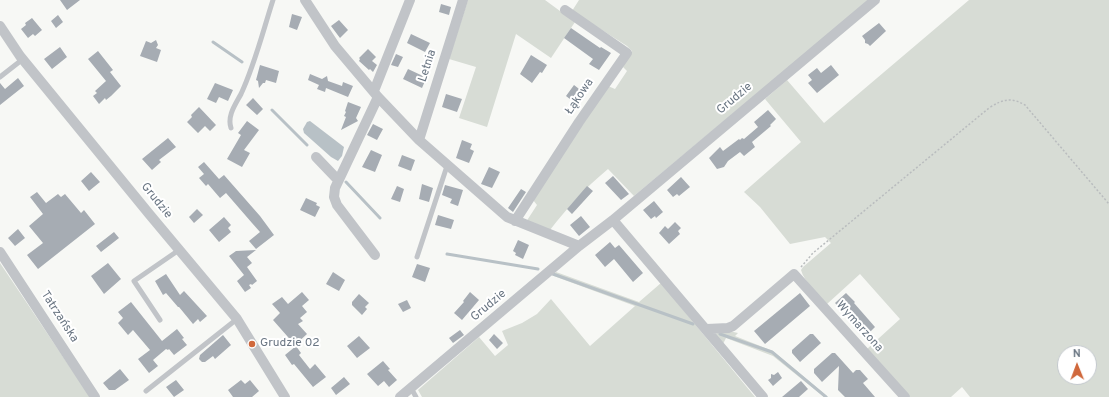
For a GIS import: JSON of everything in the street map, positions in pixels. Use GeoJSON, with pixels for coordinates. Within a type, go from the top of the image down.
{"type":"FeatureCollection","features":[{"type":"Feature","properties":{"kind":"street"},"geometry":{"type":"LineString","coordinates":[[305,0],[312,4],[335,46],[376,94],[419,140],[447,166],[500,212],[515,221],[580,246]]}},
{"type":"Feature","properties":{"kind":"street"},"geometry":{"type":"LineString","coordinates":[[375,255],[337,205],[334,197],[335,188],[376,94],[410,0]]}},
{"type":"Feature","properties":{"kind":"street","name":"Letnia"},"geometry":{"type":"LineString","coordinates":[[419,140],[463,0]]}},
{"type":"Feature","properties":{"kind":"street","name":"Grudzie"},"geometry":{"type":"LineString","coordinates":[[400,397],[413,392],[580,246],[614,220],[875,0]]}},
{"type":"Feature","properties":{"kind":"street","name":"Łąkowa"},"geometry":{"type":"LineString","coordinates":[[515,221],[579,122],[627,53],[565,10]]}},
{"type":"Feature","properties":{"kind":"street","name":"Grudzie"},"geometry":{"type":"LineString","coordinates":[[0,26],[23,59],[237,319],[285,397]]}},
{"type":"Feature","properties":{"kind":"street"},"geometry":{"type":"LineString","coordinates":[[316,157],[338,180]]}},
{"type":"Feature","properties":{"kind":"street"},"geometry":{"type":"LineString","coordinates":[[614,220],[763,397]]}},
{"type":"Feature","properties":{"kind":"street","name":"Tatrzańska"},"geometry":{"type":"LineString","coordinates":[[0,252],[95,397]]}},
{"type":"Feature","properties":{"kind":"street"},"geometry":{"type":"LineString","coordinates":[[706,329],[728,328],[733,326],[794,274]]}},
{"type":"Feature","properties":{"kind":"street","name":"Wymarzona"},"geometry":{"type":"LineString","coordinates":[[794,274],[905,397]]}},
{"type":"Feature","properties":{"kind":"lane"},"geometry":{"type":"LineString","coordinates":[[231,128],[229,122],[233,109],[249,76],[273,0]]}},
{"type":"Feature","properties":{"kind":"lane"},"geometry":{"type":"LineString","coordinates":[[0,77],[23,59]]}},
{"type":"Feature","properties":{"kind":"lane"},"geometry":{"type":"LineString","coordinates":[[417,257],[447,166]]}},
{"type":"Feature","properties":{"kind":"lane"},"geometry":{"type":"LineString","coordinates":[[160,320],[134,281],[179,250]]}},
{"type":"Feature","properties":{"kind":"lane"},"geometry":{"type":"LineString","coordinates":[[146,391],[237,319]]}},
{"type":"Feature","properties":{"kind":"path"},"geometry":{"type":"LineString","coordinates":[[794,274],[813,253],[989,108],[1000,101],[1017,100],[1025,106],[1109,204]]}},
{"type":"Feature","properties":{"kind":"shaded area"},"geometry":{"type":"Polygon","coordinates":[[[468,0],[545,0],[575,22],[551,58],[516,34],[487,127],[459,118],[476,67],[449,59],[468,0]]]}},
{"type":"Feature","properties":{"kind":"shaded area"},"geometry":{"type":"Polygon","coordinates":[[[579,0],[869,0],[634,196],[608,169],[577,198],[550,230],[526,222],[537,205],[533,200],[608,86],[615,89],[627,71],[623,67],[624,63],[632,51],[627,46],[572,11],[579,0]]]}},
{"type":"Feature","properties":{"kind":"shaded area"},"geometry":{"type":"Polygon","coordinates":[[[969,0],[1109,0],[1109,397],[970,397],[962,387],[951,397],[910,397],[867,349],[900,319],[860,274],[827,304],[808,283],[801,270],[831,243],[825,237],[790,244],[760,207],[744,192],[801,142],[765,99],[787,80],[824,123],[969,0]]]}},
{"type":"Feature","properties":{"kind":"shaded area"},"geometry":{"type":"Polygon","coordinates":[[[310,121],[344,147],[342,156],[338,161],[331,157],[304,133],[303,129],[307,122],[310,121]]]}},
{"type":"Feature","properties":{"kind":"shaded area"},"geometry":{"type":"Polygon","coordinates":[[[0,263],[90,397],[0,397],[0,263]]]}},
{"type":"Feature","properties":{"kind":"shaded area"},"geometry":{"type":"Polygon","coordinates":[[[556,272],[639,302],[661,283],[755,397],[422,397],[418,390],[479,337],[495,356],[508,345],[502,331],[522,323],[537,314],[551,299],[590,346],[635,306],[551,275],[556,272]]]}},
{"type":"Feature","properties":{"kind":"shaded area"},"geometry":{"type":"Polygon","coordinates":[[[729,331],[738,333],[735,336],[773,351],[828,397],[824,397],[773,356],[726,338],[723,344],[714,334],[729,331]]]}},
{"type":"Feature","properties":{"kind":"building"},"geometry":{"type":"Polygon","coordinates":[[[60,0],[80,0],[67,10],[60,0]]]}},
{"type":"Feature","properties":{"kind":"building"},"geometry":{"type":"Polygon","coordinates":[[[441,4],[451,7],[449,15],[439,12],[441,4]]]}},
{"type":"Feature","properties":{"kind":"building"},"geometry":{"type":"Polygon","coordinates":[[[292,14],[302,17],[297,30],[289,27],[292,14]]]}},
{"type":"Feature","properties":{"kind":"building"},"geometry":{"type":"Polygon","coordinates":[[[58,15],[63,22],[56,28],[51,21],[58,15]]]}},
{"type":"Feature","properties":{"kind":"building"},"geometry":{"type":"Polygon","coordinates":[[[32,18],[42,30],[35,36],[33,34],[28,38],[21,29],[26,25],[25,23],[32,18]]]}},
{"type":"Feature","properties":{"kind":"building"},"geometry":{"type":"Polygon","coordinates":[[[339,20],[348,30],[340,38],[331,26],[339,20]]]}},
{"type":"Feature","properties":{"kind":"building"},"geometry":{"type":"Polygon","coordinates":[[[879,23],[886,31],[870,46],[865,43],[862,36],[879,23]]]}},
{"type":"Feature","properties":{"kind":"building"},"geometry":{"type":"Polygon","coordinates":[[[571,28],[600,48],[601,47],[611,53],[599,70],[589,64],[593,59],[564,38],[571,28]]]}},
{"type":"Feature","properties":{"kind":"building"},"geometry":{"type":"Polygon","coordinates":[[[411,34],[430,43],[425,52],[407,43],[411,34]]]}},
{"type":"Feature","properties":{"kind":"building"},"geometry":{"type":"Polygon","coordinates":[[[156,40],[158,45],[156,48],[161,50],[157,62],[140,56],[146,41],[151,43],[156,40]]]}},
{"type":"Feature","properties":{"kind":"building"},"geometry":{"type":"Polygon","coordinates":[[[60,47],[67,57],[52,69],[44,59],[60,47]]]}},
{"type":"Feature","properties":{"kind":"building"},"geometry":{"type":"Polygon","coordinates":[[[368,49],[376,57],[372,61],[377,65],[373,72],[359,61],[359,58],[368,49]]]}},
{"type":"Feature","properties":{"kind":"building"},"geometry":{"type":"Polygon","coordinates":[[[98,51],[113,70],[110,72],[121,86],[111,96],[106,100],[105,98],[99,104],[93,96],[97,93],[95,91],[106,81],[88,59],[98,51]]]}},
{"type":"Feature","properties":{"kind":"building"},"geometry":{"type":"Polygon","coordinates":[[[396,54],[403,57],[398,67],[391,65],[396,54]]]}},
{"type":"Feature","properties":{"kind":"building"},"geometry":{"type":"Polygon","coordinates":[[[531,55],[547,65],[542,73],[540,72],[532,83],[520,74],[531,55]]]}},
{"type":"Feature","properties":{"kind":"building"},"geometry":{"type":"Polygon","coordinates":[[[260,65],[279,71],[276,83],[266,80],[265,83],[263,83],[259,88],[258,81],[256,80],[260,65]]]}},
{"type":"Feature","properties":{"kind":"building"},"geometry":{"type":"Polygon","coordinates":[[[831,65],[839,75],[817,93],[808,83],[812,80],[808,75],[817,68],[821,73],[831,65]]]}},
{"type":"Feature","properties":{"kind":"building"},"geometry":{"type":"Polygon","coordinates":[[[408,69],[423,76],[421,79],[425,81],[422,88],[403,79],[408,69]]]}},
{"type":"Feature","properties":{"kind":"building"},"geometry":{"type":"Polygon","coordinates":[[[310,74],[322,79],[327,76],[328,81],[342,86],[343,82],[353,86],[348,97],[326,88],[325,92],[317,89],[319,85],[308,80],[310,74]]]}},
{"type":"Feature","properties":{"kind":"building"},"geometry":{"type":"Polygon","coordinates":[[[18,78],[24,86],[0,105],[0,83],[5,89],[18,78]]]}},
{"type":"Feature","properties":{"kind":"building"},"geometry":{"type":"Polygon","coordinates":[[[215,83],[233,90],[228,101],[219,97],[216,103],[207,99],[215,83]]]}},
{"type":"Feature","properties":{"kind":"building"},"geometry":{"type":"Polygon","coordinates":[[[574,85],[583,92],[575,103],[566,96],[574,85]]]}},
{"type":"Feature","properties":{"kind":"building"},"geometry":{"type":"Polygon","coordinates":[[[446,94],[462,99],[457,112],[442,107],[446,94]]]}},
{"type":"Feature","properties":{"kind":"building"},"geometry":{"type":"Polygon","coordinates":[[[253,98],[263,109],[257,115],[246,105],[253,98]]]}},
{"type":"Feature","properties":{"kind":"building"},"geometry":{"type":"Polygon","coordinates":[[[348,102],[361,107],[356,118],[358,121],[341,130],[346,117],[344,116],[348,102]]]}},
{"type":"Feature","properties":{"kind":"building"},"geometry":{"type":"Polygon","coordinates":[[[199,107],[216,125],[210,131],[205,126],[198,133],[187,122],[192,117],[191,115],[199,107]]]}},
{"type":"Feature","properties":{"kind":"building"},"geometry":{"type":"Polygon","coordinates":[[[768,110],[776,119],[770,125],[771,126],[752,142],[755,147],[744,156],[740,152],[728,161],[724,167],[717,169],[709,158],[720,147],[723,151],[739,139],[744,139],[758,127],[754,122],[768,110]]]}},
{"type":"Feature","properties":{"kind":"building"},"geometry":{"type":"Polygon","coordinates":[[[247,121],[259,130],[244,150],[250,153],[242,167],[227,159],[241,135],[238,133],[247,121]]]}},
{"type":"Feature","properties":{"kind":"building"},"geometry":{"type":"Polygon","coordinates":[[[373,124],[383,129],[377,140],[367,135],[373,124]]]}},
{"type":"Feature","properties":{"kind":"building"},"geometry":{"type":"Polygon","coordinates":[[[168,138],[176,147],[159,160],[161,162],[152,170],[142,159],[168,138]]]}},
{"type":"Feature","properties":{"kind":"building"},"geometry":{"type":"Polygon","coordinates":[[[462,140],[472,144],[470,149],[474,151],[469,163],[456,158],[462,140]]]}},
{"type":"Feature","properties":{"kind":"building"},"geometry":{"type":"Polygon","coordinates":[[[371,150],[382,155],[375,172],[362,167],[371,150]]]}},
{"type":"Feature","properties":{"kind":"building"},"geometry":{"type":"Polygon","coordinates":[[[402,155],[415,160],[411,171],[398,166],[402,155]]]}},
{"type":"Feature","properties":{"kind":"building"},"geometry":{"type":"Polygon","coordinates":[[[204,162],[219,179],[224,175],[260,216],[274,235],[256,249],[249,241],[260,232],[226,193],[220,198],[208,184],[206,186],[199,178],[204,174],[198,167],[204,162]]]}},
{"type":"Feature","properties":{"kind":"building"},"geometry":{"type":"Polygon","coordinates":[[[489,167],[500,172],[492,188],[481,184],[489,167]]]}},
{"type":"Feature","properties":{"kind":"building"},"geometry":{"type":"Polygon","coordinates":[[[91,172],[100,182],[89,191],[81,181],[91,172]]]}},
{"type":"Feature","properties":{"kind":"building"},"geometry":{"type":"Polygon","coordinates":[[[613,176],[629,194],[621,200],[605,183],[613,176]]]}},
{"type":"Feature","properties":{"kind":"building"},"geometry":{"type":"Polygon","coordinates":[[[681,177],[690,187],[679,196],[677,194],[673,197],[667,190],[681,177]]]}},
{"type":"Feature","properties":{"kind":"building"},"geometry":{"type":"Polygon","coordinates":[[[422,184],[433,188],[429,202],[419,199],[422,184]]]}},
{"type":"Feature","properties":{"kind":"building"},"geometry":{"type":"Polygon","coordinates":[[[445,185],[463,190],[458,206],[450,203],[452,199],[442,195],[445,185]]]}},
{"type":"Feature","properties":{"kind":"building"},"geometry":{"type":"Polygon","coordinates":[[[397,186],[404,189],[400,202],[391,199],[397,186]]]}},
{"type":"Feature","properties":{"kind":"building"},"geometry":{"type":"Polygon","coordinates":[[[587,186],[593,191],[572,214],[567,209],[587,186]]]}},
{"type":"Feature","properties":{"kind":"building"},"geometry":{"type":"Polygon","coordinates":[[[521,189],[526,192],[513,212],[508,208],[521,189]]]}},
{"type":"Feature","properties":{"kind":"building"},"geometry":{"type":"Polygon","coordinates":[[[37,192],[46,203],[58,194],[61,197],[65,194],[81,213],[84,210],[95,224],[38,269],[27,255],[43,243],[29,226],[43,214],[30,197],[37,192]]]}},
{"type":"Feature","properties":{"kind":"building"},"geometry":{"type":"Polygon","coordinates":[[[306,198],[317,203],[316,205],[320,207],[315,217],[300,210],[306,198]]]}},
{"type":"Feature","properties":{"kind":"building"},"geometry":{"type":"Polygon","coordinates":[[[654,201],[663,212],[656,218],[655,216],[651,219],[643,210],[654,201]]]}},
{"type":"Feature","properties":{"kind":"building"},"geometry":{"type":"Polygon","coordinates":[[[197,209],[203,215],[194,223],[189,217],[197,209]]]}},
{"type":"Feature","properties":{"kind":"building"},"geometry":{"type":"Polygon","coordinates":[[[438,215],[454,220],[451,229],[435,225],[438,215]]]}},
{"type":"Feature","properties":{"kind":"building"},"geometry":{"type":"Polygon","coordinates":[[[581,216],[590,227],[579,236],[570,225],[581,216]]]}},
{"type":"Feature","properties":{"kind":"building"},"geometry":{"type":"Polygon","coordinates":[[[224,217],[231,225],[228,228],[231,232],[219,242],[209,230],[224,217]]]}},
{"type":"Feature","properties":{"kind":"building"},"geometry":{"type":"Polygon","coordinates":[[[675,222],[681,228],[678,231],[680,234],[669,244],[659,233],[665,226],[668,229],[675,222]]]}},
{"type":"Feature","properties":{"kind":"building"},"geometry":{"type":"Polygon","coordinates":[[[18,229],[25,238],[15,246],[8,238],[18,229]]]}},
{"type":"Feature","properties":{"kind":"building"},"geometry":{"type":"Polygon","coordinates":[[[114,232],[119,238],[101,252],[96,246],[114,232]]]}},
{"type":"Feature","properties":{"kind":"building"},"geometry":{"type":"Polygon","coordinates":[[[518,240],[529,245],[523,259],[515,255],[516,253],[513,251],[518,240]]]}},
{"type":"Feature","properties":{"kind":"building"},"geometry":{"type":"Polygon","coordinates":[[[610,242],[615,248],[619,245],[643,273],[633,282],[614,259],[605,267],[595,255],[610,242]]]}},
{"type":"Feature","properties":{"kind":"building"},"geometry":{"type":"Polygon","coordinates":[[[256,250],[247,257],[252,263],[247,267],[257,281],[252,285],[249,285],[251,288],[245,292],[237,281],[244,275],[229,256],[236,251],[256,250]]]}},
{"type":"Feature","properties":{"kind":"building"},"geometry":{"type":"Polygon","coordinates":[[[108,263],[121,279],[104,294],[91,276],[108,263]]]}},
{"type":"Feature","properties":{"kind":"building"},"geometry":{"type":"Polygon","coordinates":[[[417,264],[430,268],[425,282],[412,277],[417,264]]]}},
{"type":"Feature","properties":{"kind":"building"},"geometry":{"type":"Polygon","coordinates":[[[333,272],[345,280],[339,291],[326,284],[333,272]]]}},
{"type":"Feature","properties":{"kind":"building"},"geometry":{"type":"Polygon","coordinates":[[[166,274],[180,295],[184,291],[207,316],[200,322],[198,319],[193,324],[166,293],[163,295],[155,281],[166,274]]]}},
{"type":"Feature","properties":{"kind":"building"},"geometry":{"type":"Polygon","coordinates":[[[302,292],[309,300],[302,306],[307,312],[300,318],[303,321],[298,324],[307,334],[295,345],[273,320],[280,313],[272,304],[282,297],[288,304],[302,292]]]}},
{"type":"Feature","properties":{"kind":"building"},"geometry":{"type":"Polygon","coordinates":[[[470,292],[479,300],[462,320],[454,313],[464,302],[463,301],[470,292]]]}},
{"type":"Feature","properties":{"kind":"building"},"geometry":{"type":"Polygon","coordinates":[[[800,293],[810,306],[765,344],[754,331],[800,293]]]}},
{"type":"Feature","properties":{"kind":"building"},"geometry":{"type":"Polygon","coordinates":[[[846,293],[875,327],[867,335],[842,308],[841,309],[835,303],[846,293]]]}},
{"type":"Feature","properties":{"kind":"building"},"geometry":{"type":"Polygon","coordinates":[[[359,294],[369,303],[365,307],[367,309],[362,315],[352,305],[352,302],[359,294]]]}},
{"type":"Feature","properties":{"kind":"building"},"geometry":{"type":"Polygon","coordinates":[[[407,300],[411,308],[403,312],[398,304],[407,300]]]}},
{"type":"Feature","properties":{"kind":"building"},"geometry":{"type":"Polygon","coordinates":[[[131,302],[162,341],[177,329],[187,345],[174,355],[169,349],[166,349],[153,360],[158,366],[149,373],[138,359],[150,350],[133,330],[128,335],[118,323],[123,318],[118,312],[131,302]]]}},
{"type":"Feature","properties":{"kind":"building"},"geometry":{"type":"Polygon","coordinates":[[[460,330],[464,335],[453,343],[449,338],[460,330]]]}},
{"type":"Feature","properties":{"kind":"building"},"geometry":{"type":"Polygon","coordinates":[[[494,334],[503,343],[497,349],[489,340],[494,334]]]}},
{"type":"Feature","properties":{"kind":"building"},"geometry":{"type":"Polygon","coordinates":[[[810,334],[813,334],[821,343],[800,362],[792,353],[792,350],[810,334]]]}},
{"type":"Feature","properties":{"kind":"building"},"geometry":{"type":"Polygon","coordinates":[[[223,335],[231,345],[215,359],[213,356],[205,362],[202,362],[199,359],[200,355],[223,335]]]}},
{"type":"Feature","properties":{"kind":"building"},"geometry":{"type":"Polygon","coordinates":[[[359,336],[370,348],[357,358],[347,346],[359,336]]]}},
{"type":"Feature","properties":{"kind":"building"},"geometry":{"type":"Polygon","coordinates":[[[296,346],[301,353],[299,355],[310,369],[315,364],[326,377],[313,387],[294,364],[292,365],[285,355],[296,346]]]}},
{"type":"Feature","properties":{"kind":"building"},"geometry":{"type":"Polygon","coordinates":[[[832,353],[835,353],[853,373],[856,370],[860,370],[868,379],[863,383],[875,397],[845,397],[838,390],[839,366],[822,382],[814,373],[814,369],[832,353]]]}},
{"type":"Feature","properties":{"kind":"building"},"geometry":{"type":"Polygon","coordinates":[[[383,361],[390,369],[388,370],[397,380],[389,387],[384,381],[378,386],[367,374],[383,361]]]}},
{"type":"Feature","properties":{"kind":"building"},"geometry":{"type":"Polygon","coordinates":[[[120,369],[129,380],[115,390],[109,390],[103,383],[120,369]]]}},
{"type":"Feature","properties":{"kind":"building"},"geometry":{"type":"Polygon","coordinates":[[[778,372],[782,378],[773,386],[768,380],[771,378],[771,374],[774,375],[778,372]]]}},
{"type":"Feature","properties":{"kind":"building"},"geometry":{"type":"Polygon","coordinates":[[[344,377],[350,384],[336,395],[331,388],[344,377]]]}},
{"type":"Feature","properties":{"kind":"building"},"geometry":{"type":"Polygon","coordinates":[[[176,380],[184,390],[174,397],[166,387],[176,380]]]}},
{"type":"Feature","properties":{"kind":"building"},"geometry":{"type":"Polygon","coordinates":[[[241,380],[245,384],[250,380],[259,391],[252,397],[233,397],[228,390],[241,380]]]}},
{"type":"Feature","properties":{"kind":"building"},"geometry":{"type":"Polygon","coordinates":[[[801,381],[808,389],[799,397],[782,397],[801,381]]]}},
{"type":"Feature","properties":{"kind":"waterway"},"geometry":{"type":"LineString","coordinates":[[213,42],[242,62]]}},
{"type":"Feature","properties":{"kind":"waterway"},"geometry":{"type":"LineString","coordinates":[[272,110],[307,145]]}},
{"type":"Feature","properties":{"kind":"waterway"},"geometry":{"type":"LineString","coordinates":[[346,182],[380,218]]}},
{"type":"Feature","properties":{"kind":"waterway"},"geometry":{"type":"LineString","coordinates":[[447,254],[538,269]]}},
{"type":"Feature","properties":{"kind":"waterway"},"geometry":{"type":"LineString","coordinates":[[553,274],[693,324]]}},
{"type":"Feature","properties":{"kind":"waterway"},"geometry":{"type":"LineString","coordinates":[[720,334],[772,352],[826,397]]}},
{"type":"Feature","properties":{"kind":"place","name":"Grudzie 02"},"geometry":{"type":"Point","coordinates":[252,344]}}]}
